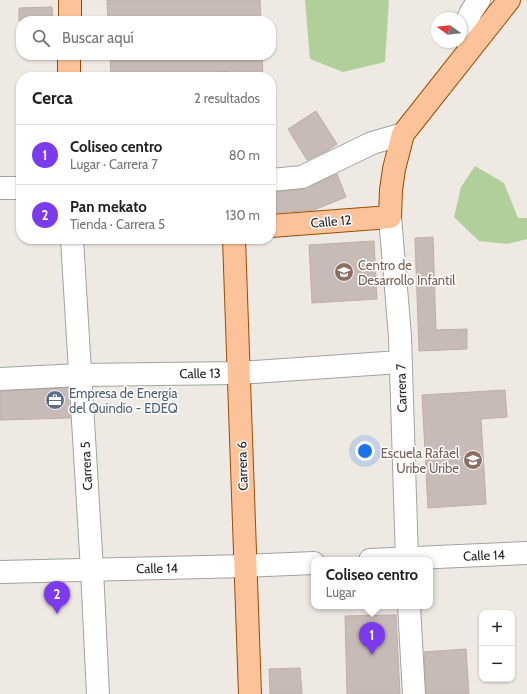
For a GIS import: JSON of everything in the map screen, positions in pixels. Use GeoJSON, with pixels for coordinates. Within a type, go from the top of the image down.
{"type":"FeatureCollection","features":[{"type":"Feature","properties":{"kind":"main road"},"geometry":{"type":"LineString","coordinates":[[70,0],[70,16]]}},
{"type":"Feature","properties":{"kind":"main road"},"geometry":{"type":"LineString","coordinates":[[390,216],[391,190],[394,169],[403,134],[509,0]]}},
{"type":"Feature","properties":{"kind":"main road"},"geometry":{"type":"LineString","coordinates":[[69,60],[69,72]]}},
{"type":"Feature","properties":{"kind":"main road","name":"Calle 12"},"geometry":{"type":"LineString","coordinates":[[276,226],[390,216]]}},
{"type":"Feature","properties":{"kind":"main road","name":"Carrera 6"},"geometry":{"type":"LineString","coordinates":[[234,244],[250,694]]}},
{"type":"Feature","properties":{"kind":"street"},"geometry":{"type":"LineString","coordinates":[[467,22],[471,12],[480,0]]}},
{"type":"Feature","properties":{"kind":"street"},"geometry":{"type":"LineString","coordinates":[[453,71],[457,48]]}},
{"type":"Feature","properties":{"kind":"street"},"geometry":{"type":"LineString","coordinates":[[276,180],[302,177],[372,143],[403,134]]}},
{"type":"Feature","properties":{"kind":"street"},"geometry":{"type":"LineString","coordinates":[[0,188],[16,188]]}},
{"type":"Feature","properties":{"kind":"street","name":"Carrera 7"},"geometry":{"type":"LineString","coordinates":[[390,216],[400,336],[407,557]]}},
{"type":"Feature","properties":{"kind":"street","name":"Carrera 5"},"geometry":{"type":"LineString","coordinates":[[72,244],[98,694]]}},
{"type":"Feature","properties":{"kind":"street","name":"Calle 13"},"geometry":{"type":"LineString","coordinates":[[0,379],[80,375],[239,373],[400,362]]}},
{"type":"Feature","properties":{"kind":"street","name":"Calle 14"},"geometry":{"type":"LineString","coordinates":[[433,558],[527,553]]}},
{"type":"Feature","properties":{"kind":"street","name":"Calle 14"},"geometry":{"type":"LineString","coordinates":[[0,572],[311,563]]}},
{"type":"Feature","properties":{"kind":"street"},"geometry":{"type":"LineString","coordinates":[[410,609],[414,694]]}},
{"type":"Feature","properties":{"kind":"green space"},"geometry":{"type":"Polygon","coordinates":[[[305,0],[389,0],[385,62],[343,72],[310,59],[305,0]]]}},
{"type":"Feature","properties":{"kind":"green space"},"geometry":{"type":"Polygon","coordinates":[[[475,166],[504,183],[518,218],[527,218],[527,239],[507,244],[479,241],[454,217],[461,187],[475,166]]]}},
{"type":"Feature","properties":{"kind":"building"},"geometry":{"type":"Polygon","coordinates":[[[107,0],[260,0],[261,16],[108,16],[107,0]]]}},
{"type":"Feature","properties":{"kind":"building"},"geometry":{"type":"Polygon","coordinates":[[[52,7],[53,16],[19,16],[19,8],[52,7]]]}},
{"type":"Feature","properties":{"kind":"building"},"geometry":{"type":"Polygon","coordinates":[[[110,60],[262,60],[263,72],[233,71],[111,72],[110,60]]]}},
{"type":"Feature","properties":{"kind":"building"},"geometry":{"type":"Polygon","coordinates":[[[316,111],[337,144],[327,151],[307,160],[288,129],[316,111]]]}},
{"type":"Feature","properties":{"kind":"building"},"geometry":{"type":"Polygon","coordinates":[[[337,174],[346,197],[314,210],[276,213],[276,192],[303,189],[337,174]]]}},
{"type":"Feature","properties":{"kind":"building"},"geometry":{"type":"Polygon","coordinates":[[[433,237],[436,330],[467,329],[467,349],[419,351],[415,238],[433,237]]]}},
{"type":"Feature","properties":{"kind":"building"},"geometry":{"type":"Polygon","coordinates":[[[374,241],[377,299],[312,303],[309,245],[374,241]]]}},
{"type":"Feature","properties":{"kind":"building"},"geometry":{"type":"Polygon","coordinates":[[[68,388],[70,418],[0,420],[0,391],[68,388]]]}},
{"type":"Feature","properties":{"kind":"building"},"geometry":{"type":"Polygon","coordinates":[[[505,390],[507,417],[481,419],[486,504],[428,508],[422,395],[505,390]]]}},
{"type":"Feature","properties":{"kind":"building"},"geometry":{"type":"Polygon","coordinates":[[[396,615],[400,694],[347,694],[345,616],[396,615]]]}},
{"type":"Feature","properties":{"kind":"building"},"geometry":{"type":"Polygon","coordinates":[[[466,649],[469,694],[426,694],[424,652],[466,649]]]}},
{"type":"Feature","properties":{"kind":"building"},"geometry":{"type":"Polygon","coordinates":[[[300,668],[302,694],[270,694],[269,669],[300,668]]]}},
{"type":"Feature","properties":{"kind":"place","name":"Centro de Desarrollo Infantil"},"geometry":{"type":"Point","coordinates":[344,272]}},
{"type":"Feature","properties":{"kind":"place","name":"Empresa de Energía del Quindío - EDEQ"},"geometry":{"type":"Point","coordinates":[55,400]}},
{"type":"Feature","properties":{"kind":"place","name":"Escuela Rafael Uribe Uribe"},"geometry":{"type":"Point","coordinates":[473,460]}},
{"type":"Feature","properties":{"kind":"place","name":"Pan mekato"},"geometry":{"type":"Point","coordinates":[57,614]}},
{"type":"Feature","properties":{"kind":"place","name":"Coliseo centro"},"geometry":{"type":"Point","coordinates":[372,655]}}]}
